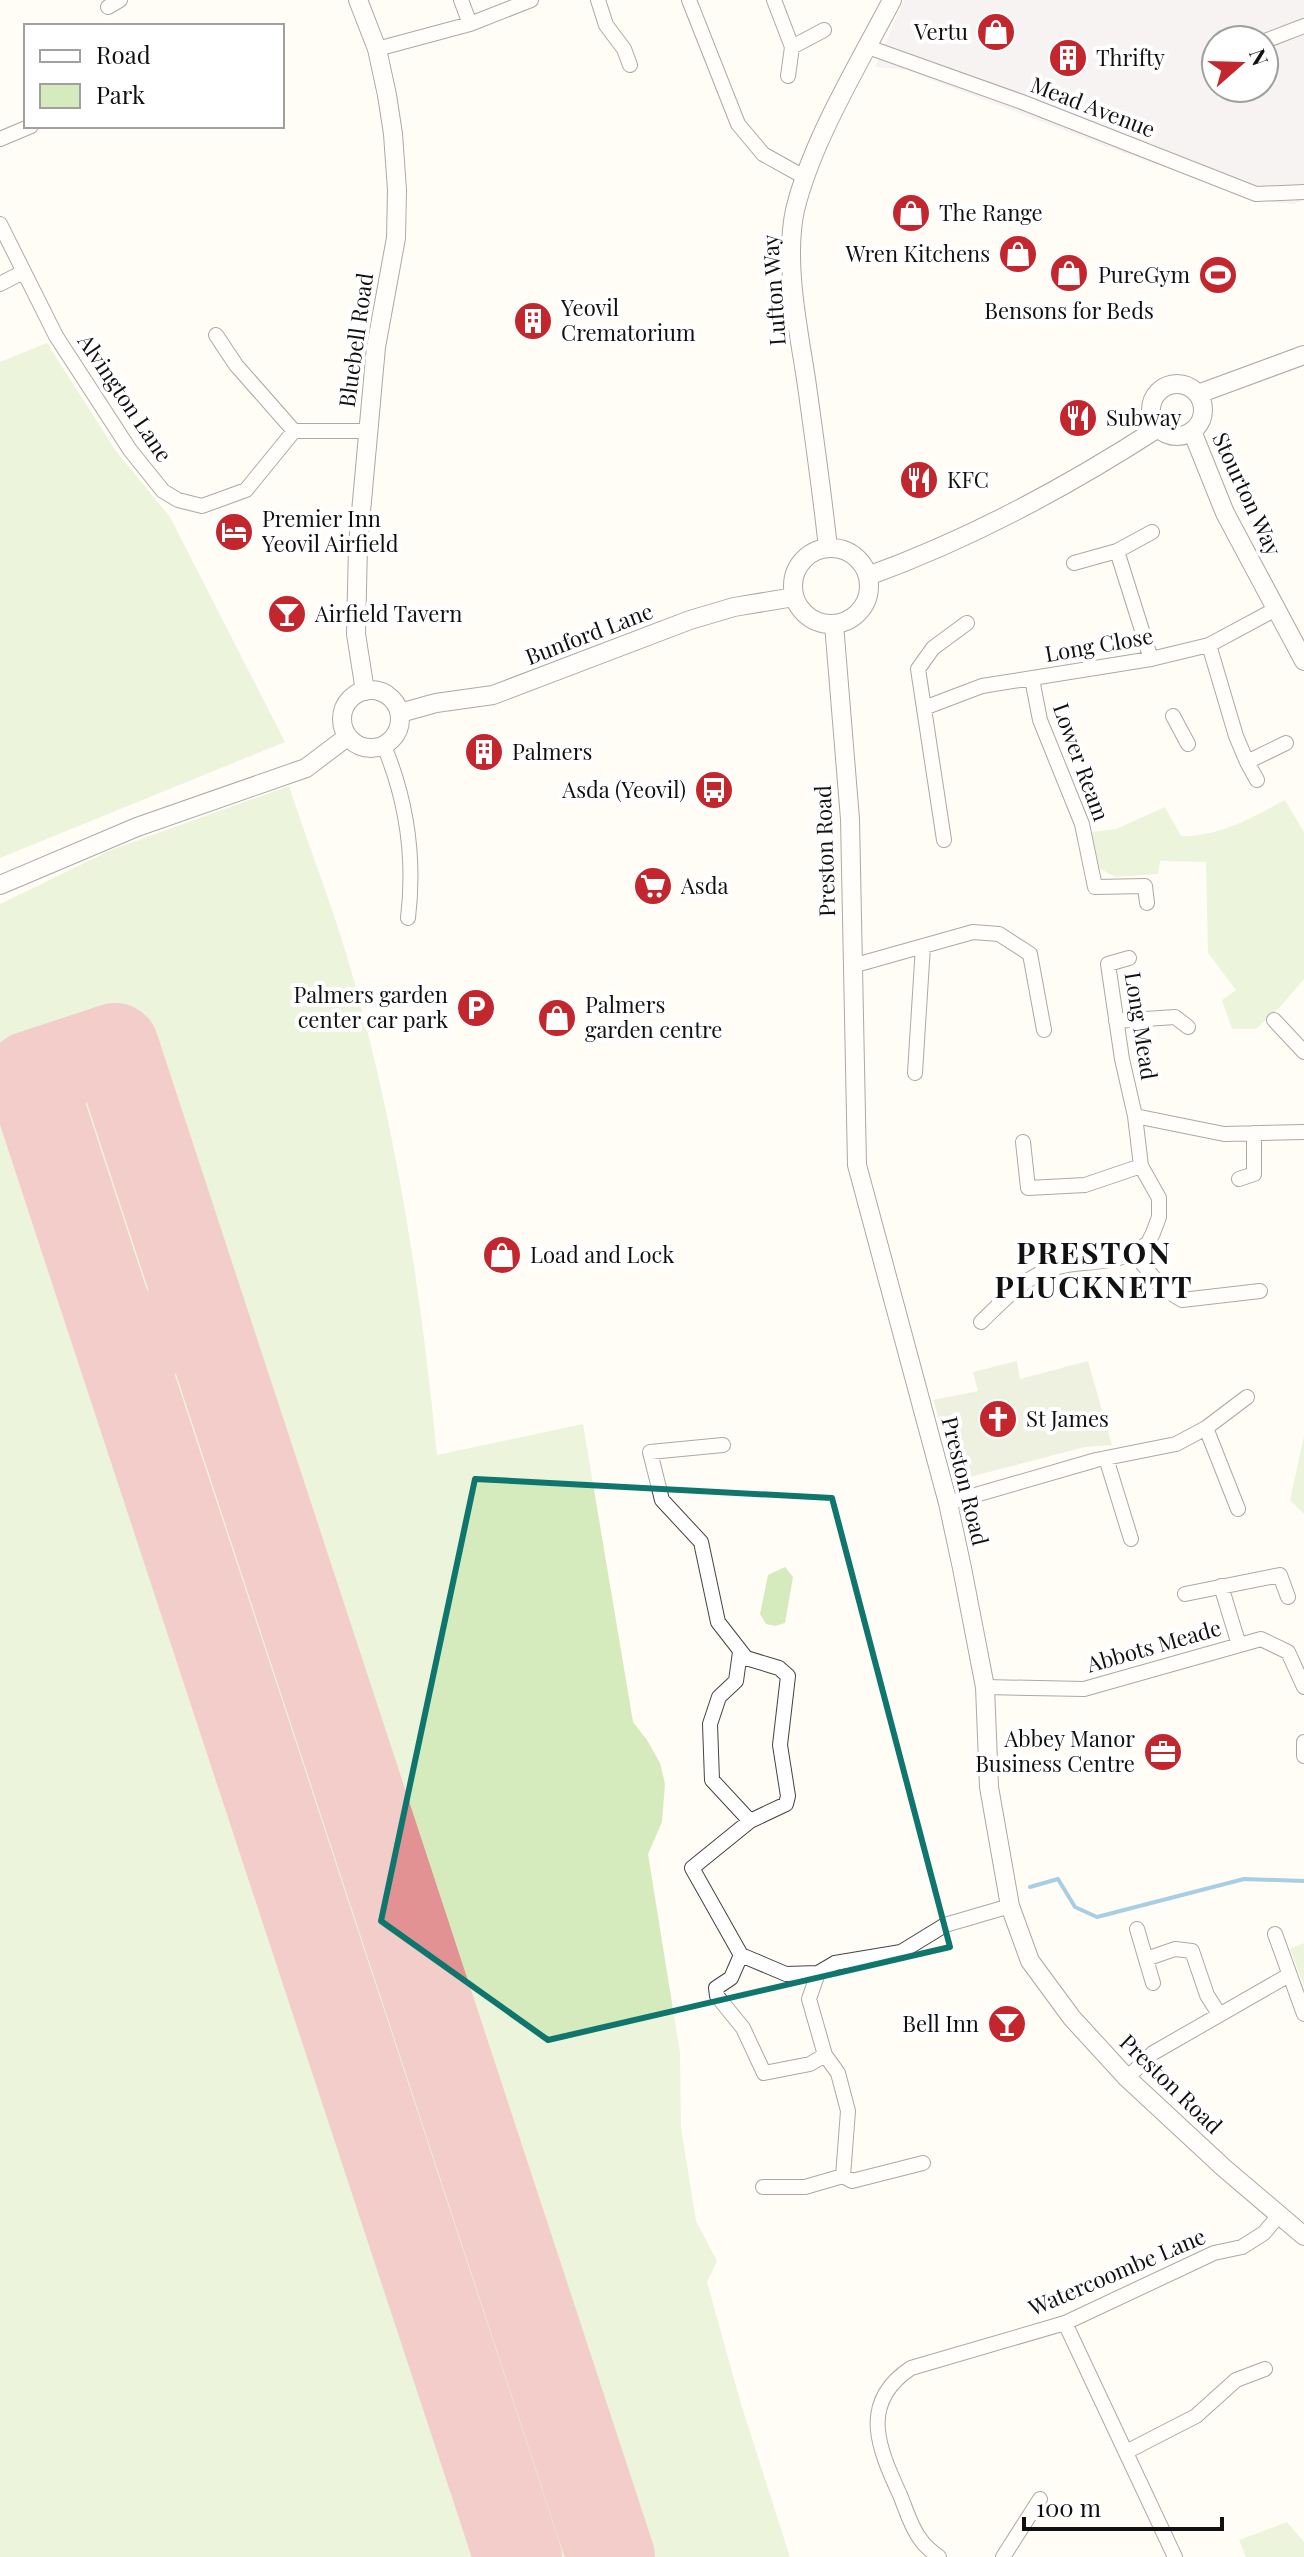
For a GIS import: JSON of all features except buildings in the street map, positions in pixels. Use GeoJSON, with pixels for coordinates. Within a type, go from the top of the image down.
{"type":"FeatureCollection","features":[{"type":"Feature","properties":{"kind":"street","name":"Bluebell Road"},"geometry":{"type":"LineString","coordinates":[[358,0],[377,49],[393,134],[397,190],[396,238],[376,347],[358,545],[356,634],[365,691]]}},
{"type":"Feature","properties":{"kind":"street"},"geometry":{"type":"LineString","coordinates":[[461,0],[470,24]]}},
{"type":"Feature","properties":{"kind":"street"},"geometry":{"type":"LineString","coordinates":[[377,49],[470,24],[531,0]]}},
{"type":"Feature","properties":{"kind":"street"},"geometry":{"type":"LineString","coordinates":[[598,0],[606,25],[624,49],[630,65]]}},
{"type":"Feature","properties":{"kind":"street"},"geometry":{"type":"LineString","coordinates":[[689,0],[738,124],[763,154],[806,175]]}},
{"type":"Feature","properties":{"kind":"street"},"geometry":{"type":"LineString","coordinates":[[774,0],[792,47],[788,76]]}},
{"type":"Feature","properties":{"kind":"street","name":"Lufton Way"},"geometry":{"type":"LineString","coordinates":[[828,548],[791,237],[806,175],[892,0]]}},
{"type":"Feature","properties":{"kind":"street"},"geometry":{"type":"LineString","coordinates":[[1280,35],[1304,26]]}},
{"type":"Feature","properties":{"kind":"street"},"geometry":{"type":"LineString","coordinates":[[792,47],[824,30]]}},
{"type":"Feature","properties":{"kind":"street","name":"Mead Avenue"},"geometry":{"type":"LineString","coordinates":[[868,47],[1022,102],[1256,194],[1304,192]]}},
{"type":"Feature","properties":{"kind":"street"},"geometry":{"type":"LineString","coordinates":[[0,139],[26,128]]}},
{"type":"Feature","properties":{"kind":"street","name":"Alvington Lane"},"geometry":{"type":"LineString","coordinates":[[0,224],[56,336],[130,450],[163,491],[202,506],[246,490],[294,431]]}},
{"type":"Feature","properties":{"kind":"street"},"geometry":{"type":"LineString","coordinates":[[0,284],[23,272]]}},
{"type":"Feature","properties":{"kind":"street"},"geometry":{"type":"LineString","coordinates":[[216,335],[236,365],[294,431],[368,431]]}},
{"type":"Feature","properties":{"kind":"street"},"geometry":{"type":"LineString","coordinates":[[1198,394],[1304,355]]}},
{"type":"Feature","properties":{"kind":"street"},"geometry":{"type":"LineString","coordinates":[[1178,384],[1186,385],[1198,394],[1203,410],[1198,426],[1192,431],[1171,435],[1158,428],[1151,406],[1158,393],[1178,384]]}},
{"type":"Feature","properties":{"kind":"street"},"geometry":{"type":"LineString","coordinates":[[868,576],[939,549],[984,527],[1103,463],[1158,428]]}},
{"type":"Feature","properties":{"kind":"street","name":"Stourton Way"},"geometry":{"type":"LineString","coordinates":[[1192,431],[1225,513],[1304,661]]}},
{"type":"Feature","properties":{"kind":"street"},"geometry":{"type":"LineString","coordinates":[[1074,563],[1117,551],[1152,532]]}},
{"type":"Feature","properties":{"kind":"street"},"geometry":{"type":"LineString","coordinates":[[828,548],[853,555],[868,576],[867,598],[862,608],[854,616],[834,624],[814,620],[798,606],[794,597],[793,584],[801,562],[809,555],[828,548]]}},
{"type":"Feature","properties":{"kind":"street"},"geometry":{"type":"LineString","coordinates":[[1117,551],[1151,659]]}},
{"type":"Feature","properties":{"kind":"street","name":"Bunford Lane"},"geometry":{"type":"LineString","coordinates":[[400,713],[436,703],[493,695],[690,620],[734,607],[794,597]]}},
{"type":"Feature","properties":{"kind":"street","name":"Long Close"},"geometry":{"type":"LineString","coordinates":[[924,708],[982,686],[1151,659],[1209,645],[1276,609]]}},
{"type":"Feature","properties":{"kind":"street"},"geometry":{"type":"LineString","coordinates":[[944,840],[918,669],[933,648],[967,623]]}},
{"type":"Feature","properties":{"kind":"street","name":"Preston Road"},"geometry":{"type":"LineString","coordinates":[[834,624],[850,819],[857,1165],[948,1503],[985,1687],[989,1787],[1010,1906],[1030,1961],[1072,2018],[1127,2078],[1304,2236]]}},
{"type":"Feature","properties":{"kind":"street"},"geometry":{"type":"LineString","coordinates":[[1209,645],[1236,736],[1257,780]]}},
{"type":"Feature","properties":{"kind":"street","name":"Lower Ream"},"geometry":{"type":"LineString","coordinates":[[1032,679],[1040,720],[1082,824],[1095,887],[1145,886],[1147,903]]}},
{"type":"Feature","properties":{"kind":"street"},"geometry":{"type":"LineString","coordinates":[[365,691],[383,692],[396,704],[400,713],[398,732],[384,746],[368,749],[347,737],[342,718],[344,709],[356,694],[365,691]]}},
{"type":"Feature","properties":{"kind":"street"},"geometry":{"type":"LineString","coordinates":[[1173,716],[1188,744]]}},
{"type":"Feature","properties":{"kind":"street"},"geometry":{"type":"LineString","coordinates":[[0,885],[137,827],[306,768],[347,737]]}},
{"type":"Feature","properties":{"kind":"street"},"geometry":{"type":"LineString","coordinates":[[1247,762],[1286,743]]}},
{"type":"Feature","properties":{"kind":"street"},"geometry":{"type":"LineString","coordinates":[[384,746],[403,804],[409,839],[411,895],[408,918]]}},
{"type":"Feature","properties":{"kind":"street"},"geometry":{"type":"LineString","coordinates":[[852,966],[973,932],[999,934],[1030,954],[1033,1015],[1044,1030]]}},
{"type":"Feature","properties":{"kind":"street"},"geometry":{"type":"LineString","coordinates":[[915,1073],[923,946]]}},
{"type":"Feature","properties":{"kind":"street","name":"Long Mead"},"geometry":{"type":"LineString","coordinates":[[1129,958],[1105,963],[1135,1116],[1141,1166]]}},
{"type":"Feature","properties":{"kind":"street"},"geometry":{"type":"LineString","coordinates":[[1116,1021],[1175,1017],[1188,1027]]}},
{"type":"Feature","properties":{"kind":"street"},"geometry":{"type":"LineString","coordinates":[[1274,1020],[1304,1052]]}},
{"type":"Feature","properties":{"kind":"street"},"geometry":{"type":"LineString","coordinates":[[1135,1116],[1224,1134],[1304,1132]]}},
{"type":"Feature","properties":{"kind":"street"},"geometry":{"type":"LineString","coordinates":[[1239,1179],[1254,1174],[1254,1133]]}},
{"type":"Feature","properties":{"kind":"street"},"geometry":{"type":"LineString","coordinates":[[981,1322],[1017,1285],[1037,1275],[1066,1265],[1121,1258],[1134,1253],[1148,1243],[1159,1217],[1159,1198],[1141,1166],[1085,1185],[1028,1188],[1023,1142]]}},
{"type":"Feature","properties":{"kind":"street"},"geometry":{"type":"LineString","coordinates":[[1134,1253],[1162,1288],[1182,1300],[1260,1291]]}},
{"type":"Feature","properties":{"kind":"street"},"geometry":{"type":"LineString","coordinates":[[948,1503],[1106,1458],[1176,1444],[1206,1428],[1247,1397]]}},
{"type":"Feature","properties":{"kind":"street"},"geometry":{"type":"LineString","coordinates":[[1206,1428],[1238,1509]]}},
{"type":"Feature","properties":{"kind":"street"},"geometry":{"type":"LineString","coordinates":[[723,1445],[650,1452],[662,1500],[701,1542],[718,1622],[746,1658],[779,1668],[788,1676],[780,1745],[788,1796],[786,1804],[750,1821],[692,1868],[741,1955],[786,1974],[809,1999],[825,2055],[838,2073],[848,2111],[843,2176]]}},
{"type":"Feature","properties":{"kind":"street"},"geometry":{"type":"LineString","coordinates":[[1106,1458],[1131,1539]]}},
{"type":"Feature","properties":{"kind":"street","name":"Abbots Meade"},"geometry":{"type":"LineString","coordinates":[[1185,1594],[1280,1575],[1288,1597]]}},
{"type":"Feature","properties":{"kind":"street","name":"Abbots Meade"},"geometry":{"type":"LineString","coordinates":[[1221,1586],[1239,1645]]}},
{"type":"Feature","properties":{"kind":"street","name":"Abbots Meade"},"geometry":{"type":"LineString","coordinates":[[985,1687],[1084,1689],[1261,1639],[1288,1652],[1304,1687]]}},
{"type":"Feature","properties":{"kind":"street"},"geometry":{"type":"LineString","coordinates":[[740,1652],[736,1681],[719,1697],[710,1724],[712,1780],[750,1821]]}},
{"type":"Feature","properties":{"kind":"street"},"geometry":{"type":"LineString","coordinates":[[1304,1742],[1304,1756]]}},
{"type":"Feature","properties":{"kind":"street"},"geometry":{"type":"LineString","coordinates":[[786,1974],[818,1973],[835,1963],[901,1952],[945,1925],[1010,1906]]}},
{"type":"Feature","properties":{"kind":"street"},"geometry":{"type":"LineString","coordinates":[[1137,1929],[1153,1983]]}},
{"type":"Feature","properties":{"kind":"street"},"geometry":{"type":"LineString","coordinates":[[1275,1934],[1304,2014]]}},
{"type":"Feature","properties":{"kind":"street"},"geometry":{"type":"LineString","coordinates":[[1146,1959],[1175,1949],[1192,1951],[1207,1995],[1219,2014]]}},
{"type":"Feature","properties":{"kind":"street"},"geometry":{"type":"LineString","coordinates":[[741,1955],[731,1978],[716,1988],[717,1996],[743,2028],[764,2073],[810,2064],[825,2055]]}},
{"type":"Feature","properties":{"kind":"street"},"geometry":{"type":"LineString","coordinates":[[809,1999],[818,1973]]}},
{"type":"Feature","properties":{"kind":"street"},"geometry":{"type":"LineString","coordinates":[[1127,2078],[1153,2053],[1289,1975]]}},
{"type":"Feature","properties":{"kind":"street"},"geometry":{"type":"LineString","coordinates":[[763,2187],[805,2187],[843,2176],[852,2181],[923,2163]]}},
{"type":"Feature","properties":{"kind":"street","name":"Watercoombe Lane"},"geometry":{"type":"LineString","coordinates":[[939,2557],[920,2540],[877,2438],[877,2419],[882,2400],[900,2375],[911,2368],[1065,2323],[1214,2253],[1242,2247],[1264,2233],[1279,2215]]}},
{"type":"Feature","properties":{"kind":"street"},"geometry":{"type":"LineString","coordinates":[[1065,2323],[1175,2557]]}},
{"type":"Feature","properties":{"kind":"street"},"geometry":{"type":"LineString","coordinates":[[1126,2452],[1196,2416],[1236,2380],[1265,2369]]}},
{"type":"Feature","properties":{"kind":"street"},"geometry":{"type":"LineString","coordinates":[[1003,2557],[1040,2499]]}},
{"type":"Feature","properties":{"kind":"highlighted area"},"geometry":{"type":"Polygon","coordinates":[[[475,1479],[832,1498],[950,1947],[548,2040],[381,1921],[475,1479]]]}},
{"type":"Feature","properties":{"kind":"shaded area"},"geometry":{"type":"Polygon","coordinates":[[[904,0],[1304,0],[1304,200],[1293,204],[1261,201],[1110,148],[906,70],[875,67],[904,0]]]}},
{"type":"Feature","properties":{"kind":"green space"},"geometry":{"type":"Polygon","coordinates":[[[47,343],[116,451],[170,517],[285,742],[0,858],[0,362],[47,343]]]}},
{"type":"Feature","properties":{"kind":"green space"},"geometry":{"type":"Polygon","coordinates":[[[289,786],[349,963],[384,1103],[416,1279],[437,1455],[583,1424],[633,1722],[660,1763],[665,1784],[662,1822],[648,1854],[680,2053],[681,2127],[696,2221],[717,2261],[707,2282],[741,2404],[790,2557],[0,2557],[0,904],[111,850],[289,786]]]}},
{"type":"Feature","properties":{"kind":"green space"},"geometry":{"type":"Polygon","coordinates":[[[1285,800],[1304,832],[1304,979],[1256,1029],[1232,1029],[1222,1000],[1236,990],[1208,953],[1206,862],[1160,861],[1158,874],[1115,877],[1099,868],[1091,832],[1116,829],[1165,807],[1181,836],[1209,833],[1235,825],[1285,800]]]}},
{"type":"Feature","properties":{"kind":"green space"},"geometry":{"type":"Polygon","coordinates":[[[1017,1361],[1020,1379],[1088,1361],[1112,1445],[1085,1447],[958,1480],[933,1400],[978,1391],[973,1372],[1017,1361]]]}},
{"type":"Feature","properties":{"kind":"green space"},"geometry":{"type":"Polygon","coordinates":[[[1304,1436],[1304,1514],[1290,1500],[1304,1436]]]}},
{"type":"Feature","properties":{"kind":"green space"},"geometry":{"type":"Polygon","coordinates":[[[785,1567],[793,1577],[785,1623],[775,1626],[766,1624],[760,1614],[768,1575],[785,1567]]]}},
{"type":"Feature","properties":{"kind":"green space"},"geometry":{"type":"Polygon","coordinates":[[[1304,1943],[1304,1986],[1290,1949],[1304,1943]]]}},
{"type":"Feature","properties":{"kind":"green space"},"geometry":{"type":"Polygon","coordinates":[[[1287,2522],[1304,2542],[1304,2557],[1246,2557],[1239,2540],[1287,2522]]]}},
{"type":"Feature","properties":{"kind":"waterway"},"geometry":{"type":"LineString","coordinates":[[1030,1887],[1058,1879],[1075,1907],[1097,1917],[1244,1879],[1304,1881]]}},
{"type":"Feature","properties":{"kind":"runway"},"geometry":{"type":"LineString","coordinates":[[115,1047],[204,1318],[119,1346],[30,1075],[115,1047]]}},
{"type":"Feature","properties":{"kind":"runway"},"geometry":{"type":"LineString","coordinates":[[518,2557],[119,1346],[204,1318],[611,2557]]}},
{"type":"Feature","properties":{"kind":"place","name":"Vertu"},"geometry":{"type":"Point","coordinates":[996,32]}},
{"type":"Feature","properties":{"kind":"place","name":"Thrifty"},"geometry":{"type":"Point","coordinates":[1068,58]}},
{"type":"Feature","properties":{"kind":"place","name":"The Range"},"geometry":{"type":"Point","coordinates":[911,213]}},
{"type":"Feature","properties":{"kind":"place","name":"Wren Kitchens"},"geometry":{"type":"Point","coordinates":[1018,254]}},
{"type":"Feature","properties":{"kind":"place","name":"Bensons for Beds"},"geometry":{"type":"Point","coordinates":[1069,273]}},
{"type":"Feature","properties":{"kind":"place","name":"PureGym"},"geometry":{"type":"Point","coordinates":[1218,275]}},
{"type":"Feature","properties":{"kind":"place","name":"Yeovil Crematorium"},"geometry":{"type":"Point","coordinates":[533,321]}},
{"type":"Feature","properties":{"kind":"place","name":"Subway"},"geometry":{"type":"Point","coordinates":[1078,418]}},
{"type":"Feature","properties":{"kind":"place","name":"KFC"},"geometry":{"type":"Point","coordinates":[919,480]}},
{"type":"Feature","properties":{"kind":"place","name":"Premier Inn Yeovil Airfield"},"geometry":{"type":"Point","coordinates":[234,532]}},
{"type":"Feature","properties":{"kind":"place","name":"Airfield Tavern"},"geometry":{"type":"Point","coordinates":[287,614]}},
{"type":"Feature","properties":{"kind":"place","name":"Palmers"},"geometry":{"type":"Point","coordinates":[484,752]}},
{"type":"Feature","properties":{"kind":"place","name":"Asda (Yeovil)"},"geometry":{"type":"Point","coordinates":[714,790]}},
{"type":"Feature","properties":{"kind":"place","name":"Asda"},"geometry":{"type":"Point","coordinates":[653,886]}},
{"type":"Feature","properties":{"kind":"place","name":"Palmers garden center car park"},"geometry":{"type":"Point","coordinates":[476,1008]}},
{"type":"Feature","properties":{"kind":"place","name":"Palmers garden centre"},"geometry":{"type":"Point","coordinates":[557,1018]}},
{"type":"Feature","properties":{"kind":"place","name":"Load and Lock"},"geometry":{"type":"Point","coordinates":[502,1255]}},
{"type":"Feature","properties":{"kind":"place","name":"St James"},"geometry":{"type":"Point","coordinates":[998,1419]}},
{"type":"Feature","properties":{"kind":"place","name":"Abbey Manor Business Centre"},"geometry":{"type":"Point","coordinates":[1163,1752]}},
{"type":"Feature","properties":{"kind":"place","name":"Bell Inn"},"geometry":{"type":"Point","coordinates":[1007,2024]}},
{"type":"Feature","properties":{"kind":"district","name":"PRESTON PLUCKNETT"},"geometry":{"type":"Point","coordinates":[1094,1271]}}]}
